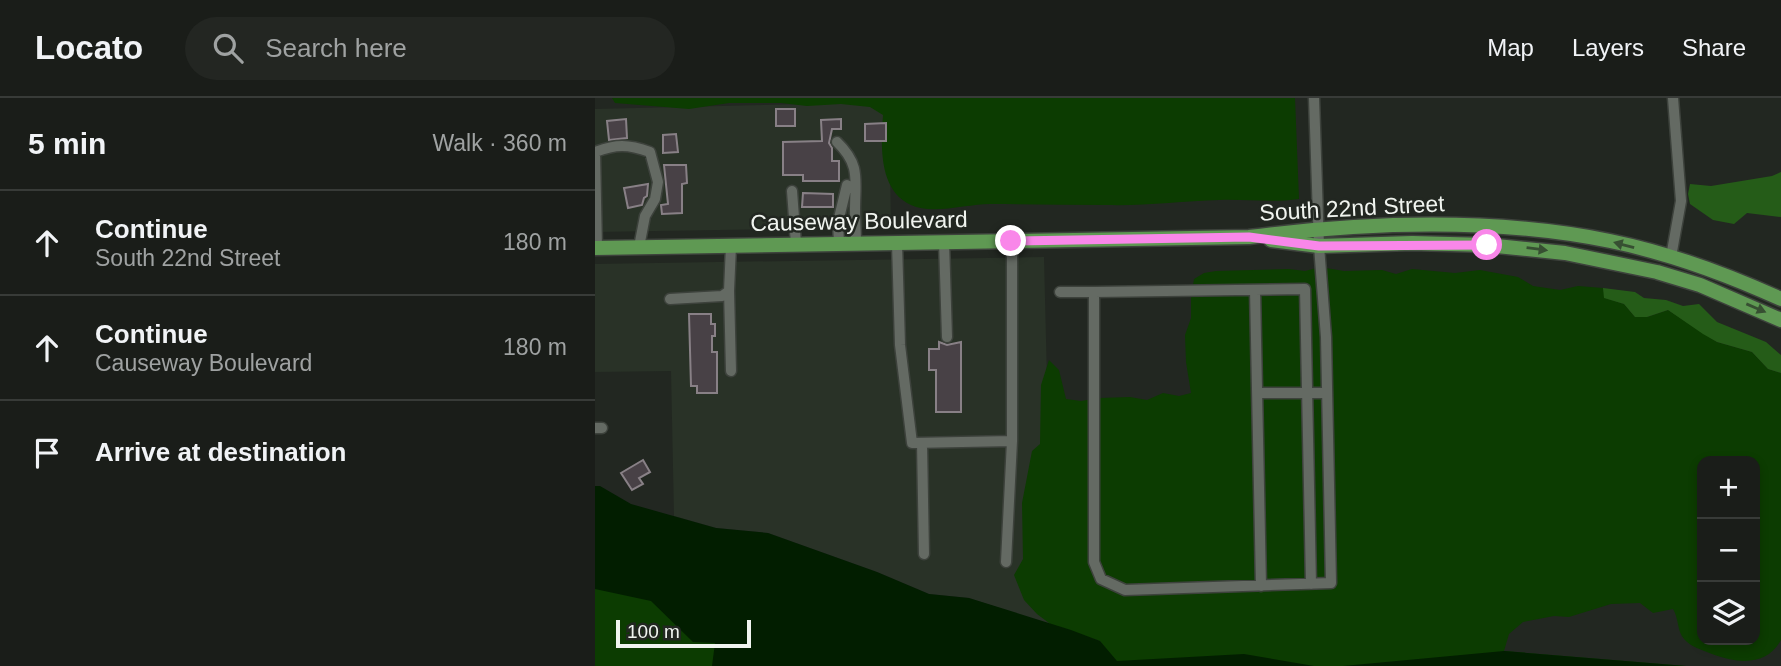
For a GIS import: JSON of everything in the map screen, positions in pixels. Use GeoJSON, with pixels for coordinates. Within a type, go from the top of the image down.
{"type":"FeatureCollection","features":[{"type":"Feature","properties":{"kind":"main road","name":"South 22nd Street"},"geometry":{"type":"LineString","coordinates":[[1249,237],[1318,228],[1450,225],[1506,227],[1610,242],[1671,257],[1781,299]]}},
{"type":"Feature","properties":{"kind":"main road","name":"South 22nd Street"},"geometry":{"type":"LineString","coordinates":[[1249,237],[1319,246],[1419,243],[1518,247],[1612,261],[1700,285],[1781,320]]}},
{"type":"Feature","properties":{"kind":"main road","name":"Causeway Boulevard"},"geometry":{"type":"LineString","coordinates":[[596,248],[1249,237]]}},
{"type":"Feature","properties":{"kind":"main road"},"geometry":{"type":"LineString","coordinates":[[1700,285],[1706,269]]}},
{"type":"Feature","properties":{"kind":"lane"},"geometry":{"type":"LineString","coordinates":[[1094,292],[1094,562],[1101,579],[1125,590],[1331,583],[1326,337],[1318,228],[1314,98]]}},
{"type":"Feature","properties":{"kind":"lane"},"geometry":{"type":"LineString","coordinates":[[1671,257],[1681,201],[1673,98]]}},
{"type":"Feature","properties":{"kind":"lane"},"geometry":{"type":"LineString","coordinates":[[837,142],[846,151],[856,176],[856,243]]}},
{"type":"Feature","properties":{"kind":"lane"},"geometry":{"type":"LineString","coordinates":[[596,248],[595,153],[614,144],[650,152],[658,182],[655,199],[645,216],[639,247]]}},
{"type":"Feature","properties":{"kind":"lane"},"geometry":{"type":"LineString","coordinates":[[839,244],[838,222],[847,185]]}},
{"type":"Feature","properties":{"kind":"lane"},"geometry":{"type":"LineString","coordinates":[[792,191],[796,244]]}},
{"type":"Feature","properties":{"kind":"lane"},"geometry":{"type":"LineString","coordinates":[[1006,562],[1012,441],[1011,241]]}},
{"type":"Feature","properties":{"kind":"lane"},"geometry":{"type":"LineString","coordinates":[[944,242],[947,337]]}},
{"type":"Feature","properties":{"kind":"lane"},"geometry":{"type":"LineString","coordinates":[[897,243],[900,345],[912,443],[1012,441]]}},
{"type":"Feature","properties":{"kind":"lane"},"geometry":{"type":"LineString","coordinates":[[731,246],[731,370]]}},
{"type":"Feature","properties":{"kind":"lane"},"geometry":{"type":"LineString","coordinates":[[1060,292],[1305,289],[1311,584]]}},
{"type":"Feature","properties":{"kind":"lane"},"geometry":{"type":"LineString","coordinates":[[1255,290],[1261,586]]}},
{"type":"Feature","properties":{"kind":"lane"},"geometry":{"type":"LineString","coordinates":[[670,299],[722,296],[729,291]]}},
{"type":"Feature","properties":{"kind":"lane"},"geometry":{"type":"LineString","coordinates":[[1258,393],[1326,393]]}},
{"type":"Feature","properties":{"kind":"lane"},"geometry":{"type":"LineString","coordinates":[[922,443],[924,554]]}},
{"type":"Feature","properties":{"kind":"shaded area"},"geometry":{"type":"Polygon","coordinates":[[[889,102],[891,227],[595,232],[595,109],[889,102]]]}},
{"type":"Feature","properties":{"kind":"shaded area"},"geometry":{"type":"Polygon","coordinates":[[[1044,257],[1053,626],[969,598],[929,594],[877,572],[768,533],[716,528],[674,516],[671,371],[595,372],[595,264],[1044,257]]]}},
{"type":"Feature","properties":{"kind":"shaded area"},"geometry":{"type":"Polygon","coordinates":[[[595,486],[600,486],[631,504],[716,528],[768,533],[877,572],[929,594],[969,598],[1071,630],[1100,641],[1117,661],[1244,654],[1314,666],[712,666],[715,643],[693,642],[651,601],[595,589],[595,486]]]}},
{"type":"Feature","properties":{"kind":"shaded area"},"geometry":{"type":"Polygon","coordinates":[[[1504,651],[1686,666],[1343,666],[1504,651]]]}},
{"type":"Feature","properties":{"kind":"green space"},"geometry":{"type":"Polygon","coordinates":[[[612,98],[1295,98],[1299,199],[1121,205],[990,204],[939,209],[919,208],[900,198],[892,189],[882,153],[883,115],[870,107],[841,104],[807,106],[729,103],[689,109],[615,103],[612,98]]]}},
{"type":"Feature","properties":{"kind":"green space"},"geometry":{"type":"Polygon","coordinates":[[[1781,172],[1781,217],[1747,213],[1734,224],[1713,220],[1690,204],[1690,184],[1711,186],[1772,176],[1781,172]]]}},
{"type":"Feature","properties":{"kind":"green space"},"geometry":{"type":"Polygon","coordinates":[[[1320,267],[1344,271],[1382,270],[1396,274],[1412,269],[1455,273],[1480,270],[1518,277],[1533,286],[1560,290],[1578,286],[1603,288],[1605,298],[1624,304],[1635,317],[1647,317],[1668,310],[1717,342],[1752,352],[1768,369],[1781,373],[1781,640],[1775,648],[1768,655],[1742,661],[1712,654],[1684,639],[1673,609],[1653,613],[1640,603],[1611,604],[1569,617],[1554,616],[1523,622],[1509,634],[1504,651],[1686,666],[1118,666],[1100,641],[1053,626],[1037,614],[1024,600],[1014,575],[1023,559],[1022,503],[1032,451],[1040,444],[1041,385],[1049,360],[1059,370],[1066,399],[1081,401],[1130,397],[1147,400],[1163,393],[1179,396],[1191,393],[1185,335],[1191,318],[1194,279],[1204,273],[1216,271],[1305,271],[1320,267]]]}},
{"type":"Feature","properties":{"kind":"green space"},"geometry":{"type":"Polygon","coordinates":[[[1603,288],[1635,292],[1644,298],[1666,300],[1683,306],[1699,304],[1717,322],[1766,342],[1781,355],[1781,373],[1768,369],[1752,352],[1717,342],[1668,310],[1647,317],[1635,317],[1624,304],[1604,298],[1603,288]]]}},
{"type":"Feature","properties":{"kind":"green space"},"geometry":{"type":"Polygon","coordinates":[[[595,516],[1086,666],[595,666],[595,516]]]}},
{"type":"Feature","properties":{"kind":"building"},"geometry":{"type":"Polygon","coordinates":[[[776,109],[795,109],[795,126],[776,126],[776,109]]]}},
{"type":"Feature","properties":{"kind":"building"},"geometry":{"type":"Polygon","coordinates":[[[626,119],[627,138],[609,140],[607,121],[626,119]]]}},
{"type":"Feature","properties":{"kind":"building"},"geometry":{"type":"Polygon","coordinates":[[[841,119],[841,129],[832,129],[829,143],[832,148],[832,161],[839,161],[839,181],[803,181],[803,175],[783,175],[783,142],[822,141],[821,120],[841,119]]]}},
{"type":"Feature","properties":{"kind":"building"},"geometry":{"type":"Polygon","coordinates":[[[886,123],[886,141],[865,141],[865,124],[886,123]]]}},
{"type":"Feature","properties":{"kind":"building"},"geometry":{"type":"Polygon","coordinates":[[[676,134],[678,152],[663,153],[663,135],[676,134]]]}},
{"type":"Feature","properties":{"kind":"building"},"geometry":{"type":"Polygon","coordinates":[[[664,165],[686,165],[687,183],[682,184],[682,213],[662,214],[661,205],[668,204],[664,165]]]}},
{"type":"Feature","properties":{"kind":"building"},"geometry":{"type":"Polygon","coordinates":[[[648,184],[647,196],[642,205],[628,208],[624,188],[648,184]]]}},
{"type":"Feature","properties":{"kind":"building"},"geometry":{"type":"Polygon","coordinates":[[[803,193],[833,194],[833,207],[802,207],[803,193]]]}},
{"type":"Feature","properties":{"kind":"building"},"geometry":{"type":"Polygon","coordinates":[[[689,314],[711,314],[711,324],[715,324],[712,352],[717,352],[717,393],[697,393],[697,386],[691,386],[689,314]]]}},
{"type":"Feature","properties":{"kind":"building"},"geometry":{"type":"Polygon","coordinates":[[[939,342],[947,345],[961,342],[961,412],[936,412],[936,370],[929,370],[929,349],[939,349],[939,342]]]}},
{"type":"Feature","properties":{"kind":"building"},"geometry":{"type":"Polygon","coordinates":[[[643,460],[650,472],[639,478],[643,484],[632,490],[621,473],[643,460]]]}},
{"type":"Feature","properties":{"kind":"route"},"geometry":{"type":"LineString","coordinates":[[1011,241],[1249,237],[1319,246],[1412,243],[1487,245]]}}]}
